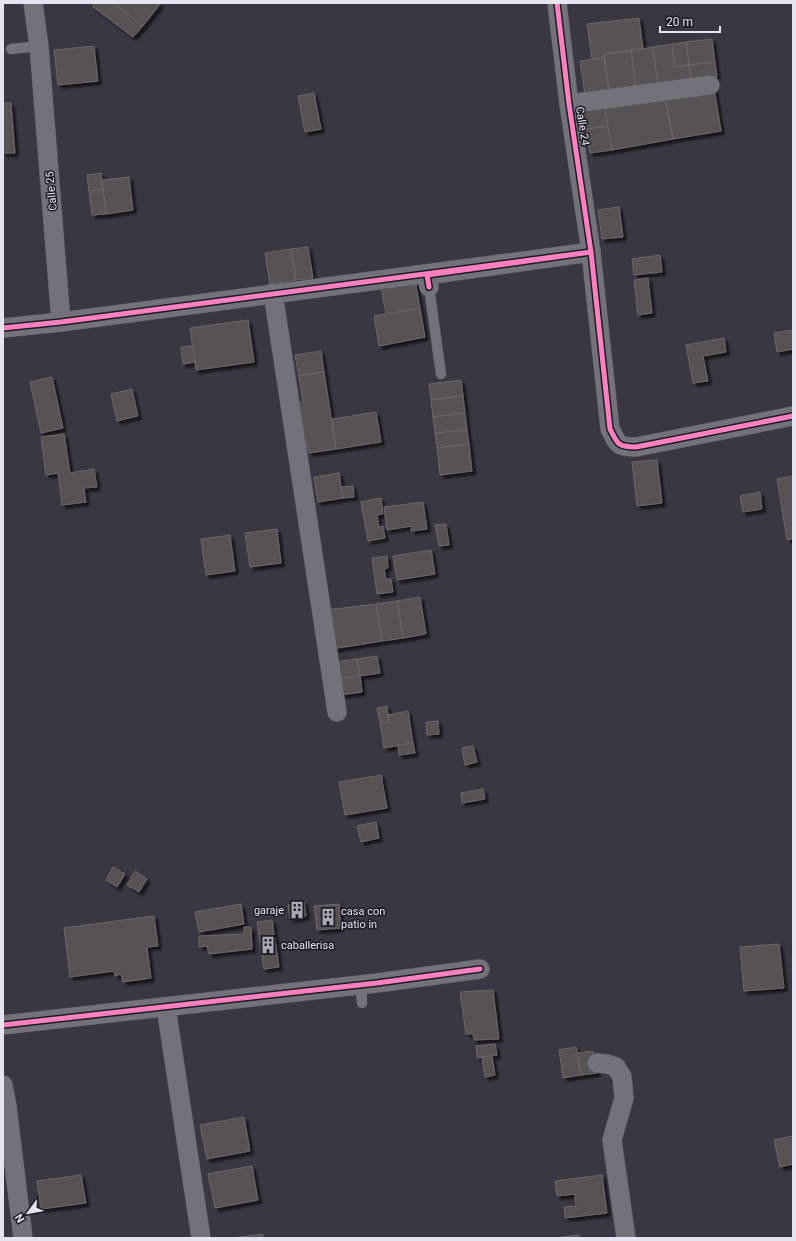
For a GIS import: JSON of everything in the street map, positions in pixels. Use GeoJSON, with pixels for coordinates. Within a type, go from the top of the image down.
{"type":"FeatureCollection","features":[{"type":"Feature","properties":{"kind":"street","name":"Calle 25"},"geometry":{"type":"LineString","coordinates":[[33,3],[39,46],[62,322]]}},
{"type":"Feature","properties":{"kind":"street","name":"Calle 24"},"geometry":{"type":"LineString","coordinates":[[557,3],[569,104],[592,252],[610,429],[617,444],[623,447],[636,447],[793,416]]}},
{"type":"Feature","properties":{"kind":"street"},"geometry":{"type":"LineString","coordinates":[[569,104],[710,85]]}},
{"type":"Feature","properties":{"kind":"street"},"geometry":{"type":"LineString","coordinates":[[3,328],[62,322],[592,252]]}},
{"type":"Feature","properties":{"kind":"street"},"geometry":{"type":"LineString","coordinates":[[429,287],[427,275],[592,252]]}},
{"type":"Feature","properties":{"kind":"street"},"geometry":{"type":"LineString","coordinates":[[273,294],[337,712]]}},
{"type":"Feature","properties":{"kind":"street"},"geometry":{"type":"LineString","coordinates":[[3,1025],[377,983],[480,969]]}},
{"type":"Feature","properties":{"kind":"street"},"geometry":{"type":"LineString","coordinates":[[166,1007],[201,1238]]}},
{"type":"Feature","properties":{"kind":"street"},"geometry":{"type":"LineString","coordinates":[[597,1063],[616,1067],[622,1077],[624,1098],[612,1140],[626,1238]]}},
{"type":"Feature","properties":{"kind":"street"},"geometry":{"type":"LineString","coordinates":[[3,1085],[23,1238]]}},
{"type":"Feature","properties":{"kind":"lane"},"geometry":{"type":"LineString","coordinates":[[11,49],[39,46]]}},
{"type":"Feature","properties":{"kind":"lane"},"geometry":{"type":"LineString","coordinates":[[429,287],[441,374]]}},
{"type":"Feature","properties":{"kind":"lane"},"geometry":{"type":"LineString","coordinates":[[362,984],[362,1003]]}},
{"type":"Feature","properties":{"kind":"building"},"geometry":{"type":"Polygon","coordinates":[[[95,3],[114,3],[143,26],[133,37],[93,7],[95,3]]]}},
{"type":"Feature","properties":{"kind":"building"},"geometry":{"type":"Polygon","coordinates":[[[114,3],[161,3],[143,26],[114,3]]]}},
{"type":"Feature","properties":{"kind":"building"},"geometry":{"type":"Polygon","coordinates":[[[639,18],[643,48],[604,54],[604,58],[592,59],[587,24],[639,18]]]}},
{"type":"Feature","properties":{"kind":"building"},"geometry":{"type":"Polygon","coordinates":[[[712,39],[715,62],[689,65],[686,42],[712,39]]]}},
{"type":"Feature","properties":{"kind":"building"},"geometry":{"type":"Polygon","coordinates":[[[686,42],[689,65],[675,67],[672,44],[686,42]]]}},
{"type":"Feature","properties":{"kind":"building"},"geometry":{"type":"Polygon","coordinates":[[[672,44],[675,67],[689,65],[691,80],[658,85],[653,47],[672,44]]]}},
{"type":"Feature","properties":{"kind":"building"},"geometry":{"type":"Polygon","coordinates":[[[94,46],[98,81],[58,85],[54,50],[94,46]]]}},
{"type":"Feature","properties":{"kind":"building"},"geometry":{"type":"Polygon","coordinates":[[[653,47],[658,85],[636,88],[631,51],[653,47]]]}},
{"type":"Feature","properties":{"kind":"building"},"geometry":{"type":"Polygon","coordinates":[[[631,51],[636,88],[609,92],[604,54],[631,51]]]}},
{"type":"Feature","properties":{"kind":"building"},"geometry":{"type":"Polygon","coordinates":[[[604,58],[609,92],[585,94],[580,61],[604,58]]]}},
{"type":"Feature","properties":{"kind":"building"},"geometry":{"type":"Polygon","coordinates":[[[715,62],[717,77],[691,80],[689,65],[715,62]]]}},
{"type":"Feature","properties":{"kind":"building"},"geometry":{"type":"Polygon","coordinates":[[[714,88],[721,131],[673,139],[665,97],[714,88]]]}},
{"type":"Feature","properties":{"kind":"building"},"geometry":{"type":"Polygon","coordinates":[[[314,93],[321,129],[305,132],[298,96],[314,93]]]}},
{"type":"Feature","properties":{"kind":"building"},"geometry":{"type":"Polygon","coordinates":[[[665,97],[673,139],[612,150],[604,107],[665,97]]]}},
{"type":"Feature","properties":{"kind":"building"},"geometry":{"type":"Polygon","coordinates":[[[3,103],[11,103],[15,153],[3,153],[3,103]]]}},
{"type":"Feature","properties":{"kind":"building"},"geometry":{"type":"Polygon","coordinates":[[[604,107],[608,126],[586,129],[582,111],[604,107]]]}},
{"type":"Feature","properties":{"kind":"building"},"geometry":{"type":"Polygon","coordinates":[[[608,126],[612,150],[590,153],[586,129],[608,126]]]}},
{"type":"Feature","properties":{"kind":"building"},"geometry":{"type":"Polygon","coordinates":[[[101,173],[103,189],[89,191],[87,175],[101,173]]]}},
{"type":"Feature","properties":{"kind":"building"},"geometry":{"type":"Polygon","coordinates":[[[129,177],[133,210],[106,214],[102,180],[129,177]]]}},
{"type":"Feature","properties":{"kind":"building"},"geometry":{"type":"Polygon","coordinates":[[[103,189],[106,214],[92,215],[89,191],[103,189]]]}},
{"type":"Feature","properties":{"kind":"building"},"geometry":{"type":"Polygon","coordinates":[[[619,207],[623,237],[602,239],[598,210],[619,207]]]}},
{"type":"Feature","properties":{"kind":"building"},"geometry":{"type":"Polygon","coordinates":[[[308,247],[313,278],[296,280],[291,249],[308,247]]]}},
{"type":"Feature","properties":{"kind":"building"},"geometry":{"type":"Polygon","coordinates":[[[291,249],[296,280],[270,284],[265,253],[291,249]]]}},
{"type":"Feature","properties":{"kind":"building"},"geometry":{"type":"Polygon","coordinates":[[[660,255],[662,272],[634,275],[632,259],[660,255]]]}},
{"type":"Feature","properties":{"kind":"building"},"geometry":{"type":"Polygon","coordinates":[[[648,278],[652,313],[638,315],[634,280],[648,278]]]}},
{"type":"Feature","properties":{"kind":"building"},"geometry":{"type":"Polygon","coordinates":[[[415,281],[420,308],[386,314],[381,287],[415,281]]]}},
{"type":"Feature","properties":{"kind":"building"},"geometry":{"type":"Polygon","coordinates":[[[420,308],[425,337],[379,346],[374,316],[420,308]]]}},
{"type":"Feature","properties":{"kind":"building"},"geometry":{"type":"Polygon","coordinates":[[[248,320],[254,362],[196,370],[190,328],[248,320]]]}},
{"type":"Feature","properties":{"kind":"building"},"geometry":{"type":"Polygon","coordinates":[[[793,330],[793,349],[777,352],[774,333],[793,330]]]}},
{"type":"Feature","properties":{"kind":"building"},"geometry":{"type":"Polygon","coordinates":[[[724,338],[726,352],[703,356],[708,381],[693,383],[686,345],[724,338]]]}},
{"type":"Feature","properties":{"kind":"building"},"geometry":{"type":"Polygon","coordinates":[[[193,346],[195,362],[183,364],[181,347],[193,346]]]}},
{"type":"Feature","properties":{"kind":"building"},"geometry":{"type":"Polygon","coordinates":[[[321,351],[324,372],[299,376],[295,355],[321,351]]]}},
{"type":"Feature","properties":{"kind":"building"},"geometry":{"type":"Polygon","coordinates":[[[324,372],[336,449],[309,453],[306,440],[300,442],[294,404],[303,402],[299,376],[324,372]]]}},
{"type":"Feature","properties":{"kind":"building"},"geometry":{"type":"Polygon","coordinates":[[[52,377],[63,428],[41,433],[30,382],[52,377]]]}},
{"type":"Feature","properties":{"kind":"building"},"geometry":{"type":"Polygon","coordinates":[[[461,380],[463,396],[431,400],[429,384],[461,380]]]}},
{"type":"Feature","properties":{"kind":"building"},"geometry":{"type":"Polygon","coordinates":[[[132,389],[138,416],[117,421],[111,394],[132,389]]]}},
{"type":"Feature","properties":{"kind":"building"},"geometry":{"type":"Polygon","coordinates":[[[463,396],[465,413],[433,417],[431,400],[463,396]]]}},
{"type":"Feature","properties":{"kind":"building"},"geometry":{"type":"Polygon","coordinates":[[[376,412],[381,442],[336,449],[332,419],[376,412]]]}},
{"type":"Feature","properties":{"kind":"building"},"geometry":{"type":"Polygon","coordinates":[[[465,413],[467,430],[435,433],[433,417],[465,413]]]}},
{"type":"Feature","properties":{"kind":"building"},"geometry":{"type":"Polygon","coordinates":[[[467,430],[469,444],[437,448],[435,433],[467,430]]]}},
{"type":"Feature","properties":{"kind":"building"},"geometry":{"type":"Polygon","coordinates":[[[64,434],[70,473],[94,469],[97,487],[84,488],[86,502],[62,505],[58,473],[46,475],[41,437],[64,434]]]}},
{"type":"Feature","properties":{"kind":"building"},"geometry":{"type":"Polygon","coordinates":[[[469,444],[472,471],[440,475],[437,448],[469,444]]]}},
{"type":"Feature","properties":{"kind":"building"},"geometry":{"type":"Polygon","coordinates":[[[657,460],[662,503],[637,506],[632,462],[657,460]]]}},
{"type":"Feature","properties":{"kind":"building"},"geometry":{"type":"Polygon","coordinates":[[[339,473],[343,498],[318,502],[314,477],[339,473]]]}},
{"type":"Feature","properties":{"kind":"building"},"geometry":{"type":"Polygon","coordinates":[[[793,476],[793,539],[787,540],[777,479],[793,476]]]}},
{"type":"Feature","properties":{"kind":"building"},"geometry":{"type":"Polygon","coordinates":[[[353,486],[354,497],[343,498],[341,487],[353,486]]]}},
{"type":"Feature","properties":{"kind":"building"},"geometry":{"type":"Polygon","coordinates":[[[760,492],[762,509],[743,512],[740,496],[760,492]]]}},
{"type":"Feature","properties":{"kind":"building"},"geometry":{"type":"Polygon","coordinates":[[[381,498],[383,514],[377,515],[379,527],[383,526],[385,538],[368,541],[361,502],[381,498]]]}},
{"type":"Feature","properties":{"kind":"building"},"geometry":{"type":"Polygon","coordinates":[[[423,502],[427,529],[411,531],[412,526],[387,530],[384,507],[423,502]]]}},
{"type":"Feature","properties":{"kind":"building"},"geometry":{"type":"Polygon","coordinates":[[[446,524],[449,545],[439,546],[435,525],[446,524]]]}},
{"type":"Feature","properties":{"kind":"building"},"geometry":{"type":"Polygon","coordinates":[[[277,529],[281,563],[250,567],[245,533],[277,529]]]}},
{"type":"Feature","properties":{"kind":"building"},"geometry":{"type":"Polygon","coordinates":[[[230,535],[235,571],[206,575],[201,539],[230,535]]]}},
{"type":"Feature","properties":{"kind":"building"},"geometry":{"type":"Polygon","coordinates":[[[431,550],[435,574],[397,580],[393,556],[431,550]]]}},
{"type":"Feature","properties":{"kind":"building"},"geometry":{"type":"Polygon","coordinates":[[[387,556],[388,568],[384,569],[386,579],[391,579],[393,592],[377,594],[372,558],[387,556]]]}},
{"type":"Feature","properties":{"kind":"building"},"geometry":{"type":"Polygon","coordinates":[[[420,597],[426,634],[403,638],[397,601],[420,597]]]}},
{"type":"Feature","properties":{"kind":"building"},"geometry":{"type":"Polygon","coordinates":[[[397,601],[403,638],[382,641],[376,604],[397,601]]]}},
{"type":"Feature","properties":{"kind":"building"},"geometry":{"type":"Polygon","coordinates":[[[376,604],[382,641],[332,649],[327,610],[376,604]]]}},
{"type":"Feature","properties":{"kind":"building"},"geometry":{"type":"Polygon","coordinates":[[[377,656],[380,673],[360,676],[357,659],[377,656]]]}},
{"type":"Feature","properties":{"kind":"building"},"geometry":{"type":"Polygon","coordinates":[[[357,659],[360,676],[338,679],[335,662],[357,659]]]}},
{"type":"Feature","properties":{"kind":"building"},"geometry":{"type":"Polygon","coordinates":[[[360,676],[362,692],[340,695],[338,679],[360,676]]]}},
{"type":"Feature","properties":{"kind":"building"},"geometry":{"type":"Polygon","coordinates":[[[387,706],[389,722],[380,723],[377,708],[387,706]]]}},
{"type":"Feature","properties":{"kind":"building"},"geometry":{"type":"Polygon","coordinates":[[[408,711],[413,743],[384,748],[380,723],[389,722],[388,715],[408,711]]]}},
{"type":"Feature","properties":{"kind":"building"},"geometry":{"type":"Polygon","coordinates":[[[438,721],[439,734],[427,735],[426,722],[438,721]]]}},
{"type":"Feature","properties":{"kind":"building"},"geometry":{"type":"Polygon","coordinates":[[[413,743],[415,753],[399,755],[398,745],[413,743]]]}},
{"type":"Feature","properties":{"kind":"building"},"geometry":{"type":"Polygon","coordinates":[[[473,746],[477,762],[465,765],[462,748],[473,746]]]}},
{"type":"Feature","properties":{"kind":"building"},"geometry":{"type":"Polygon","coordinates":[[[381,775],[387,808],[345,815],[339,782],[381,775]]]}},
{"type":"Feature","properties":{"kind":"building"},"geometry":{"type":"Polygon","coordinates":[[[483,789],[485,799],[462,803],[461,793],[483,789]]]}},
{"type":"Feature","properties":{"kind":"building"},"geometry":{"type":"Polygon","coordinates":[[[376,822],[379,838],[361,842],[357,826],[376,822]]]}},
{"type":"Feature","properties":{"kind":"building"},"geometry":{"type":"Polygon","coordinates":[[[113,867],[125,874],[117,887],[106,880],[113,867]]]}},
{"type":"Feature","properties":{"kind":"building"},"geometry":{"type":"Polygon","coordinates":[[[135,871],[147,879],[139,892],[127,885],[135,871]]]}},
{"type":"Feature","properties":{"kind":"building","name":"garaje"},"geometry":{"type":"Polygon","coordinates":[[[304,901],[306,916],[290,919],[288,905],[304,901]]]}},
{"type":"Feature","properties":{"kind":"building"},"geometry":{"type":"Polygon","coordinates":[[[241,904],[244,924],[199,932],[195,912],[241,904]]]}},
{"type":"Feature","properties":{"kind":"building","name":"casa con patio in"},"geometry":{"type":"Polygon","coordinates":[[[339,904],[341,928],[317,930],[314,906],[339,904]]]}},
{"type":"Feature","properties":{"kind":"building"},"geometry":{"type":"Polygon","coordinates":[[[154,916],[158,946],[147,947],[151,978],[123,982],[121,974],[115,976],[114,971],[70,977],[64,928],[154,916]]]}},
{"type":"Feature","properties":{"kind":"building","name":"caballerisa"},"geometry":{"type":"Polygon","coordinates":[[[272,920],[279,967],[264,969],[257,922],[272,920]]]}},
{"type":"Feature","properties":{"kind":"building"},"geometry":{"type":"Polygon","coordinates":[[[244,927],[251,927],[252,949],[209,954],[207,946],[199,947],[199,936],[244,934],[244,927]]]}},
{"type":"Feature","properties":{"kind":"building"},"geometry":{"type":"Polygon","coordinates":[[[779,944],[784,988],[744,991],[740,947],[779,944]]]}},
{"type":"Feature","properties":{"kind":"building"},"geometry":{"type":"Polygon","coordinates":[[[493,990],[499,1039],[474,1040],[473,1034],[466,1034],[460,992],[493,990]]]}},
{"type":"Feature","properties":{"kind":"building"},"geometry":{"type":"Polygon","coordinates":[[[495,1044],[497,1055],[477,1058],[476,1046],[495,1044]]]}},
{"type":"Feature","properties":{"kind":"building"},"geometry":{"type":"Polygon","coordinates":[[[576,1047],[581,1075],[563,1078],[559,1050],[576,1047]]]}},
{"type":"Feature","properties":{"kind":"building"},"geometry":{"type":"Polygon","coordinates":[[[593,1051],[597,1073],[581,1075],[577,1053],[593,1051]]]}},
{"type":"Feature","properties":{"kind":"building"},"geometry":{"type":"Polygon","coordinates":[[[492,1056],[495,1075],[485,1077],[482,1057],[492,1056]]]}},
{"type":"Feature","properties":{"kind":"building"},"geometry":{"type":"Polygon","coordinates":[[[244,1117],[250,1151],[207,1159],[200,1125],[244,1117]]]}},
{"type":"Feature","properties":{"kind":"building"},"geometry":{"type":"Polygon","coordinates":[[[793,1136],[793,1164],[780,1167],[774,1140],[793,1136]]]}},
{"type":"Feature","properties":{"kind":"building"},"geometry":{"type":"Polygon","coordinates":[[[252,1166],[258,1200],[215,1208],[208,1174],[252,1166]]]}},
{"type":"Feature","properties":{"kind":"building"},"geometry":{"type":"Polygon","coordinates":[[[81,1175],[86,1203],[41,1209],[37,1181],[81,1175]]]}},
{"type":"Feature","properties":{"kind":"building"},"geometry":{"type":"Polygon","coordinates":[[[602,1175],[607,1213],[565,1218],[564,1207],[576,1206],[575,1194],[557,1196],[555,1181],[602,1175]]]}},
{"type":"Feature","properties":{"kind":"building"},"geometry":{"type":"Polygon","coordinates":[[[262,1234],[263,1238],[233,1238],[262,1234]]]}},
{"type":"Feature","properties":{"kind":"building"},"geometry":{"type":"Polygon","coordinates":[[[579,1235],[580,1238],[556,1238],[579,1235]]]}},
{"type":"Feature","properties":{"kind":"cycle path"},"geometry":{"type":"LineString","coordinates":[[557,3],[569,104],[591,252],[610,429],[615,438],[619,444],[636,447],[793,416]]}},
{"type":"Feature","properties":{"kind":"cycle path"},"geometry":{"type":"LineString","coordinates":[[3,328],[61,322],[591,252],[427,275],[429,287]]}},
{"type":"Feature","properties":{"kind":"cycle path"},"geometry":{"type":"LineString","coordinates":[[3,1025],[377,983],[480,969]]}},
{"type":"Feature","properties":{"kind":"place","name":"garaje"},"geometry":{"type":"Point","coordinates":[297,910]}},
{"type":"Feature","properties":{"kind":"place","name":"casa con patio in"},"geometry":{"type":"Point","coordinates":[328,917]}},
{"type":"Feature","properties":{"kind":"place","name":"caballerisa"},"geometry":{"type":"Point","coordinates":[268,945]}}]}
